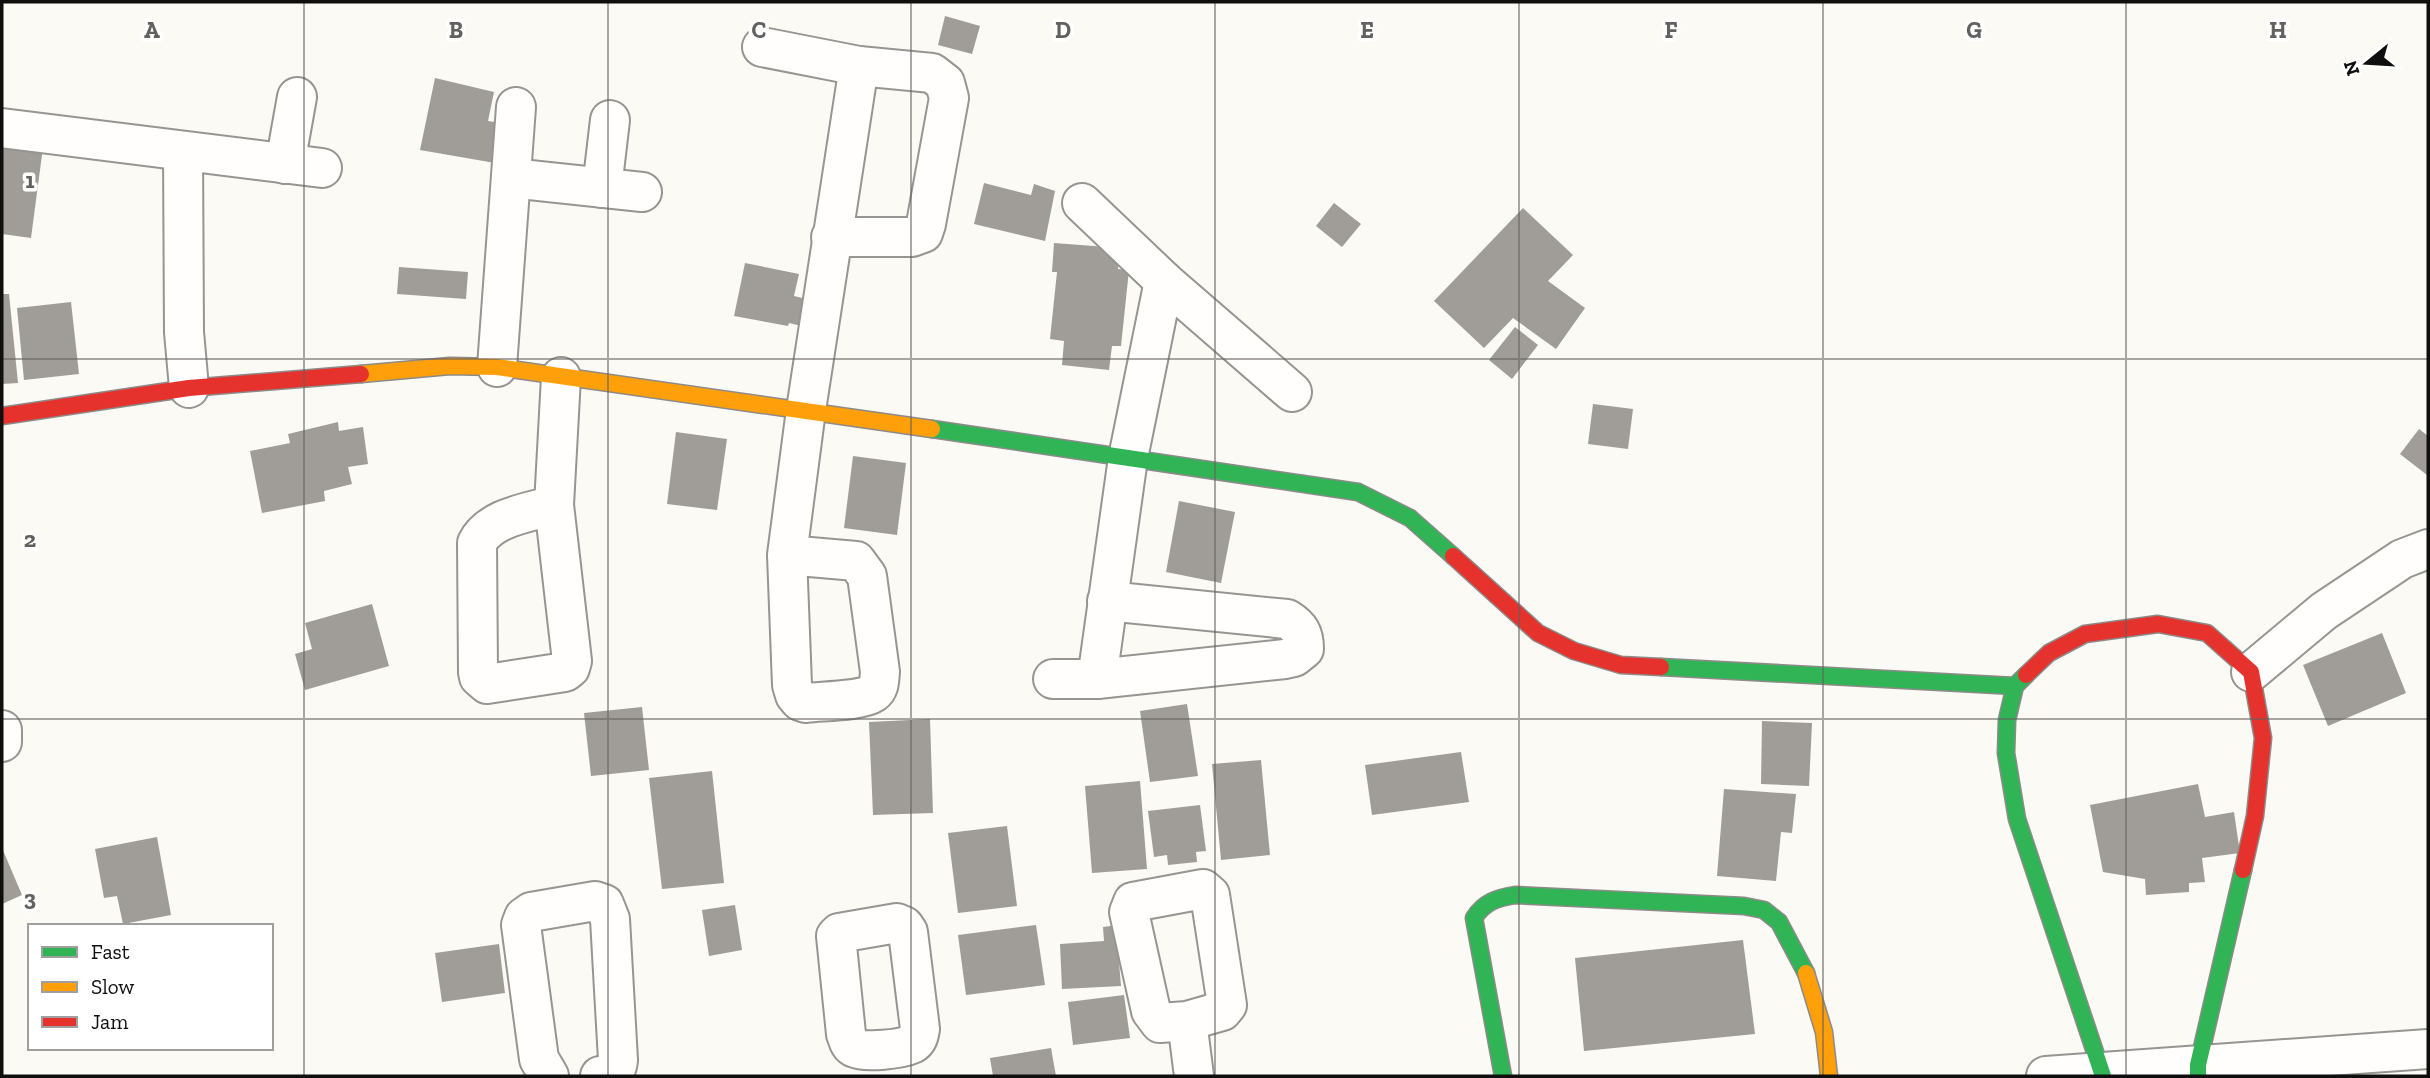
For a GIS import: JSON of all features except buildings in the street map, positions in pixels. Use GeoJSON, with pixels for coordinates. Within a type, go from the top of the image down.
{"type":"FeatureCollection","features":[{"type":"Feature","properties":{"kind":"street"},"geometry":{"type":"LineString","coordinates":[[762,47],[859,66],[932,73],[945,83],[949,98],[923,233],[912,237],[831,237]]}},
{"type":"Feature","properties":{"kind":"street"},"geometry":{"type":"LineString","coordinates":[[787,555],[831,237],[859,66]]}},
{"type":"Feature","properties":{"kind":"street"},"geometry":{"type":"LineString","coordinates":[[2,128],[303,166],[297,97]]}},
{"type":"Feature","properties":{"kind":"street"},"geometry":{"type":"LineString","coordinates":[[497,366],[516,107]]}},
{"type":"Feature","properties":{"kind":"street"},"geometry":{"type":"LineString","coordinates":[[602,188],[610,120]]}},
{"type":"Feature","properties":{"kind":"street"},"geometry":{"type":"LineString","coordinates":[[183,151],[184,319],[189,388]]}},
{"type":"Feature","properties":{"kind":"street"},"geometry":{"type":"LineString","coordinates":[[512,178],[642,192]]}},
{"type":"Feature","properties":{"kind":"street"},"geometry":{"type":"LineString","coordinates":[[1082,203],[1164,281],[1292,392]]}},
{"type":"Feature","properties":{"kind":"street"},"geometry":{"type":"LineString","coordinates":[[1097,679],[1128,458],[1164,281]]}},
{"type":"Feature","properties":{"kind":"street"},"geometry":{"type":"LineString","coordinates":[[2,416],[189,388],[450,366],[497,366],[1358,492],[1410,519],[1538,633],[1574,651],[1620,665],[2015,686]]}},
{"type":"Feature","properties":{"kind":"street"},"geometry":{"type":"LineString","coordinates":[[554,505],[493,524],[481,534],[477,543],[478,672],[479,677],[487,684],[565,672],[572,661],[554,505],[561,377]]}},
{"type":"Feature","properties":{"kind":"street"},"geometry":{"type":"LineString","coordinates":[[2251,672],[2324,611],[2402,559],[2428,549]]}},
{"type":"Feature","properties":{"kind":"street"},"geometry":{"type":"LineString","coordinates":[[1053,679],[1097,679],[1284,659],[1294,657],[1304,649],[1299,626],[1287,619],[1107,601]]}},
{"type":"Feature","properties":{"kind":"street"},"geometry":{"type":"LineString","coordinates":[[2103,1074],[2017,819],[2006,753],[2007,720],[2015,686],[2049,653],[2085,634],[2158,624],[2207,633],[2251,672],[2263,738],[2255,816],[2198,1071]]}},
{"type":"Feature","properties":{"kind":"street"},"geometry":{"type":"LineString","coordinates":[[2,730],[2,742]]}},
{"type":"Feature","properties":{"kind":"street"},"geometry":{"type":"LineString","coordinates":[[1503,1076],[1474,918],[1480,908],[1495,898],[1515,895],[1744,906],[1764,910],[1779,922],[1807,974],[1824,1032],[1829,1076]]}},
{"type":"Feature","properties":{"kind":"street"},"geometry":{"type":"LineString","coordinates":[[549,1076],[539,1059],[521,925],[524,917],[531,912],[595,901],[604,904],[610,919],[618,1060],[617,1068],[612,1074],[600,1076]]}},
{"type":"Feature","properties":{"kind":"street"},"geometry":{"type":"LineString","coordinates":[[1187,1021],[1194,1076]]}},
{"type":"Feature","properties":{"kind":"street"},"geometry":{"type":"LineString","coordinates":[[2046,1076],[2198,1071],[2428,1049]]}},
{"type":"Feature","properties":{"kind":"traffic: fast"},"geometry":{"type":"LineString","coordinates":[[932,429],[1358,492],[1410,518],[1453,556]]}},
{"type":"Feature","properties":{"kind":"traffic: fast"},"geometry":{"type":"LineString","coordinates":[[1661,667],[2015,686]]}},
{"type":"Feature","properties":{"kind":"traffic: fast"},"geometry":{"type":"LineString","coordinates":[[2026,675],[2015,686],[2007,720],[2006,753],[2017,819],[2103,1076]]}},
{"type":"Feature","properties":{"kind":"traffic: fast"},"geometry":{"type":"LineString","coordinates":[[2198,1076],[2198,1065],[2243,870]]}},
{"type":"Feature","properties":{"kind":"traffic: fast"},"geometry":{"type":"LineString","coordinates":[[1503,1076],[1474,918],[1482,908],[1497,899],[1515,895],[1744,906],[1764,910],[1779,922],[1806,973]]}},
{"type":"Feature","properties":{"kind":"traffic: slow"},"geometry":{"type":"LineString","coordinates":[[361,374],[450,366],[497,367],[932,429]]}},
{"type":"Feature","properties":{"kind":"traffic: slow"},"geometry":{"type":"LineString","coordinates":[[1806,973],[1824,1032],[1829,1076]]}},
{"type":"Feature","properties":{"kind":"traffic: jam"},"geometry":{"type":"LineString","coordinates":[[2,416],[189,388],[361,374]]}},
{"type":"Feature","properties":{"kind":"traffic: jam"},"geometry":{"type":"LineString","coordinates":[[1453,556],[1538,633],[1574,651],[1621,665],[1661,667]]}},
{"type":"Feature","properties":{"kind":"traffic: jam"},"geometry":{"type":"LineString","coordinates":[[2026,675],[2049,653],[2085,634],[2158,624],[2207,633],[2251,672],[2263,738],[2255,816],[2243,870]]}}]}
